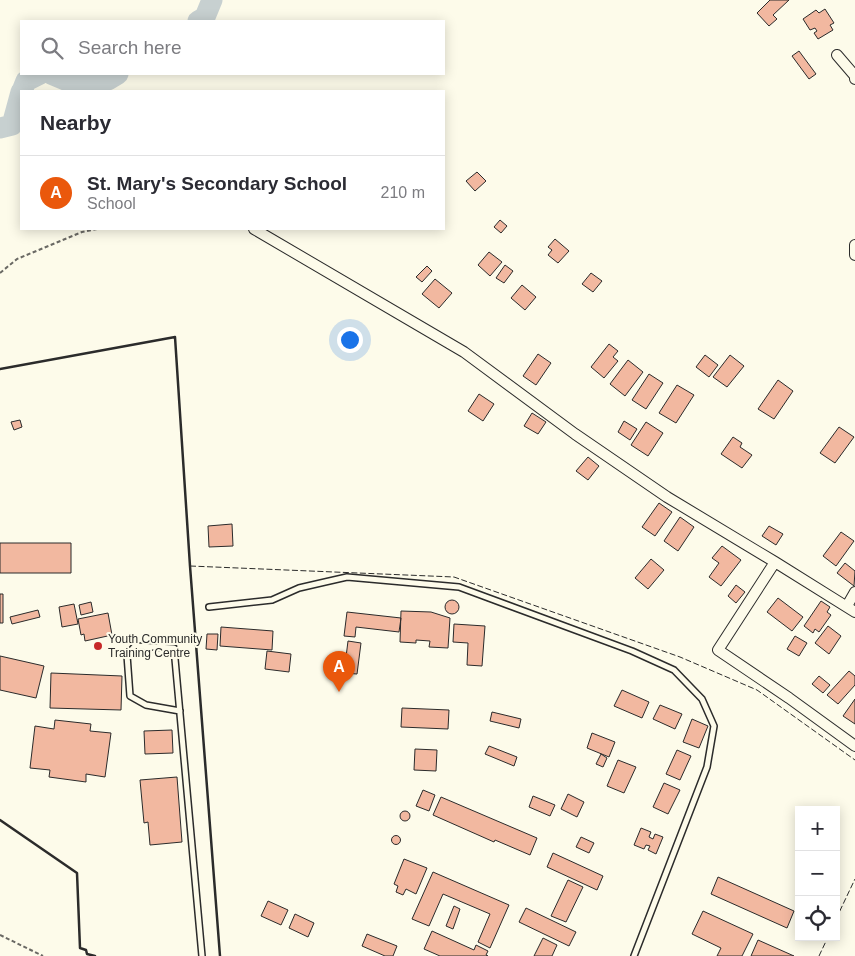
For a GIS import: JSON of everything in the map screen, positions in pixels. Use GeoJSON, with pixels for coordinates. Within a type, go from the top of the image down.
{"type":"FeatureCollection","features":[{"type":"Feature","properties":{"kind":"street"},"geometry":{"type":"LineString","coordinates":[[837,55],[855,76],[855,79]]}},
{"type":"Feature","properties":{"kind":"street"},"geometry":{"type":"LineString","coordinates":[[256,230],[464,352],[575,434],[667,497],[851,609],[855,592]]}},
{"type":"Feature","properties":{"kind":"street"},"geometry":{"type":"LineString","coordinates":[[855,245],[855,255]]}},
{"type":"Feature","properties":{"kind":"street"},"geometry":{"type":"LineString","coordinates":[[775,562],[718,650],[855,746]]}},
{"type":"Feature","properties":{"kind":"lane"},"geometry":{"type":"LineString","coordinates":[[209,607],[272,600],[299,588],[347,577],[459,587],[632,651],[674,670],[702,699],[714,726],[707,767],[634,956]]}},
{"type":"Feature","properties":{"kind":"lane"},"geometry":{"type":"LineString","coordinates":[[180,711],[146,705],[130,696],[127,655],[135,646],[174,648],[180,711],[202,956]]}},
{"type":"Feature","properties":{"kind":"path"},"geometry":{"type":"LineString","coordinates":[[0,273],[17,259],[82,232],[91,230]]}},
{"type":"Feature","properties":{"kind":"path"},"geometry":{"type":"LineString","coordinates":[[0,935],[44,956]]}},
{"type":"Feature","properties":{"kind":"building"},"geometry":{"type":"Polygon","coordinates":[[[770,0],[789,0],[773,15],[777,19],[769,26],[757,13],[770,0]]]}},
{"type":"Feature","properties":{"kind":"building"},"geometry":{"type":"Polygon","coordinates":[[[825,9],[834,23],[830,25],[833,30],[818,39],[814,33],[817,31],[815,28],[810,30],[803,19],[816,10],[819,13],[825,9]]]}},
{"type":"Feature","properties":{"kind":"building"},"geometry":{"type":"Polygon","coordinates":[[[799,51],[816,74],[809,79],[792,56],[799,51]]]}},
{"type":"Feature","properties":{"kind":"building"},"geometry":{"type":"Polygon","coordinates":[[[477,172],[486,181],[475,191],[466,181],[477,172]]]}},
{"type":"Feature","properties":{"kind":"building"},"geometry":{"type":"Polygon","coordinates":[[[500,220],[507,226],[501,233],[494,227],[500,220]]]}},
{"type":"Feature","properties":{"kind":"building"},"geometry":{"type":"Polygon","coordinates":[[[555,239],[569,251],[558,263],[548,255],[552,250],[548,247],[555,239]]]}},
{"type":"Feature","properties":{"kind":"building"},"geometry":{"type":"Polygon","coordinates":[[[489,252],[502,262],[490,276],[478,265],[489,252]]]}},
{"type":"Feature","properties":{"kind":"building"},"geometry":{"type":"Polygon","coordinates":[[[505,265],[513,271],[504,283],[496,278],[505,265]]]}},
{"type":"Feature","properties":{"kind":"building"},"geometry":{"type":"Polygon","coordinates":[[[427,266],[432,271],[422,282],[416,277],[427,266]]]}},
{"type":"Feature","properties":{"kind":"building"},"geometry":{"type":"Polygon","coordinates":[[[591,273],[602,281],[593,292],[582,284],[591,273]]]}},
{"type":"Feature","properties":{"kind":"building"},"geometry":{"type":"Polygon","coordinates":[[[435,279],[452,293],[439,308],[422,294],[435,279]]]}},
{"type":"Feature","properties":{"kind":"building"},"geometry":{"type":"Polygon","coordinates":[[[522,285],[536,297],[525,310],[511,298],[522,285]]]}},
{"type":"Feature","properties":{"kind":"building"},"geometry":{"type":"Polygon","coordinates":[[[609,344],[618,351],[613,357],[618,361],[604,378],[591,367],[609,344]]]}},
{"type":"Feature","properties":{"kind":"building"},"geometry":{"type":"Polygon","coordinates":[[[538,354],[551,363],[536,385],[523,376],[538,354]]]}},
{"type":"Feature","properties":{"kind":"building"},"geometry":{"type":"Polygon","coordinates":[[[705,355],[718,365],[709,377],[696,367],[705,355]]]}},
{"type":"Feature","properties":{"kind":"building"},"geometry":{"type":"Polygon","coordinates":[[[730,355],[744,366],[727,387],[713,377],[730,355]]]}},
{"type":"Feature","properties":{"kind":"building"},"geometry":{"type":"Polygon","coordinates":[[[628,360],[643,372],[625,396],[610,384],[628,360]]]}},
{"type":"Feature","properties":{"kind":"building"},"geometry":{"type":"Polygon","coordinates":[[[649,374],[663,383],[646,409],[632,400],[649,374]]]}},
{"type":"Feature","properties":{"kind":"building"},"geometry":{"type":"Polygon","coordinates":[[[778,380],[793,391],[774,419],[758,409],[778,380]]]}},
{"type":"Feature","properties":{"kind":"building"},"geometry":{"type":"Polygon","coordinates":[[[677,385],[694,395],[676,423],[659,413],[677,385]]]}},
{"type":"Feature","properties":{"kind":"building"},"geometry":{"type":"Polygon","coordinates":[[[479,394],[494,404],[483,421],[468,411],[479,394]]]}},
{"type":"Feature","properties":{"kind":"building"},"geometry":{"type":"Polygon","coordinates":[[[532,413],[546,422],[538,434],[524,426],[532,413]]]}},
{"type":"Feature","properties":{"kind":"building"},"geometry":{"type":"Polygon","coordinates":[[[20,420],[22,427],[14,430],[11,422],[20,420]]]}},
{"type":"Feature","properties":{"kind":"building"},"geometry":{"type":"Polygon","coordinates":[[[624,421],[637,429],[630,440],[618,432],[624,421]]]}},
{"type":"Feature","properties":{"kind":"building"},"geometry":{"type":"Polygon","coordinates":[[[646,422],[663,433],[648,456],[631,445],[646,422]]]}},
{"type":"Feature","properties":{"kind":"building"},"geometry":{"type":"Polygon","coordinates":[[[839,427],[854,437],[835,463],[820,453],[839,427]]]}},
{"type":"Feature","properties":{"kind":"building"},"geometry":{"type":"Polygon","coordinates":[[[733,437],[742,443],[740,447],[752,455],[742,468],[721,454],[733,437]]]}},
{"type":"Feature","properties":{"kind":"building"},"geometry":{"type":"Polygon","coordinates":[[[588,457],[599,466],[588,480],[576,471],[588,457]]]}},
{"type":"Feature","properties":{"kind":"building"},"geometry":{"type":"Polygon","coordinates":[[[659,503],[672,512],[655,536],[642,527],[659,503]]]}},
{"type":"Feature","properties":{"kind":"building"},"geometry":{"type":"Polygon","coordinates":[[[680,517],[694,527],[678,551],[664,541],[680,517]]]}},
{"type":"Feature","properties":{"kind":"building"},"geometry":{"type":"Polygon","coordinates":[[[232,524],[233,546],[209,547],[208,526],[232,524]]]}},
{"type":"Feature","properties":{"kind":"building"},"geometry":{"type":"Polygon","coordinates":[[[769,526],[783,534],[776,545],[762,536],[769,526]]]}},
{"type":"Feature","properties":{"kind":"building"},"geometry":{"type":"Polygon","coordinates":[[[841,532],[854,541],[836,566],[823,556],[841,532]]]}},
{"type":"Feature","properties":{"kind":"building"},"geometry":{"type":"Polygon","coordinates":[[[0,543],[71,543],[71,573],[0,573],[0,543]]]}},
{"type":"Feature","properties":{"kind":"building"},"geometry":{"type":"Polygon","coordinates":[[[722,546],[741,560],[721,586],[709,577],[719,563],[712,558],[722,546]]]}},
{"type":"Feature","properties":{"kind":"building"},"geometry":{"type":"Polygon","coordinates":[[[651,559],[664,570],[648,589],[635,578],[651,559]]]}},
{"type":"Feature","properties":{"kind":"building"},"geometry":{"type":"Polygon","coordinates":[[[845,563],[855,571],[854,586],[837,573],[845,563]]]}},
{"type":"Feature","properties":{"kind":"building"},"geometry":{"type":"Polygon","coordinates":[[[736,585],[745,592],[736,603],[728,596],[736,585]]]}},
{"type":"Feature","properties":{"kind":"building"},"geometry":{"type":"Polygon","coordinates":[[[0,594],[3,594],[3,623],[0,623],[0,594]]]}},
{"type":"Feature","properties":{"kind":"building"},"geometry":{"type":"Polygon","coordinates":[[[778,598],[803,617],[792,631],[767,612],[778,598]]]}},
{"type":"Feature","properties":{"kind":"building"},"geometry":{"type":"Polygon","coordinates":[[[449,600],[455,600],[459,607],[455,614],[449,614],[445,610],[445,604],[449,600]]]}},
{"type":"Feature","properties":{"kind":"building"},"geometry":{"type":"Polygon","coordinates":[[[821,601],[830,607],[827,612],[831,615],[819,632],[815,629],[813,633],[804,626],[821,601]]]}},
{"type":"Feature","properties":{"kind":"building"},"geometry":{"type":"Polygon","coordinates":[[[91,602],[93,612],[81,615],[79,605],[91,602]]]}},
{"type":"Feature","properties":{"kind":"building"},"geometry":{"type":"Polygon","coordinates":[[[74,604],[78,624],[62,627],[59,607],[74,604]]]}},
{"type":"Feature","properties":{"kind":"building"},"geometry":{"type":"Polygon","coordinates":[[[38,610],[40,617],[12,624],[10,617],[38,610]]]}},
{"type":"Feature","properties":{"kind":"building"},"geometry":{"type":"Polygon","coordinates":[[[401,611],[431,612],[450,618],[448,648],[429,647],[430,641],[416,640],[416,643],[400,642],[401,611]]]}},
{"type":"Feature","properties":{"kind":"building"},"geometry":{"type":"Polygon","coordinates":[[[347,612],[401,618],[399,632],[356,627],[355,637],[344,636],[347,612]]]}},
{"type":"Feature","properties":{"kind":"building"},"geometry":{"type":"Polygon","coordinates":[[[108,613],[112,635],[85,641],[84,634],[81,635],[78,619],[108,613]]]}},
{"type":"Feature","properties":{"kind":"building"},"geometry":{"type":"Polygon","coordinates":[[[454,624],[485,626],[482,666],[467,665],[468,643],[453,642],[454,624]]]}},
{"type":"Feature","properties":{"kind":"building"},"geometry":{"type":"Polygon","coordinates":[[[828,626],[841,636],[829,654],[815,643],[828,626]]]}},
{"type":"Feature","properties":{"kind":"building"},"geometry":{"type":"Polygon","coordinates":[[[221,627],[273,631],[272,650],[220,646],[221,627]]]}},
{"type":"Feature","properties":{"kind":"building"},"geometry":{"type":"Polygon","coordinates":[[[207,634],[218,634],[217,650],[206,649],[207,634]]]}},
{"type":"Feature","properties":{"kind":"building"},"geometry":{"type":"Polygon","coordinates":[[[795,636],[807,643],[799,656],[787,649],[795,636]]]}},
{"type":"Feature","properties":{"kind":"building"},"geometry":{"type":"Polygon","coordinates":[[[348,641],[361,643],[357,674],[344,673],[348,641]]]}},
{"type":"Feature","properties":{"kind":"building"},"geometry":{"type":"Polygon","coordinates":[[[267,651],[291,654],[289,672],[265,669],[267,651]]]}},
{"type":"Feature","properties":{"kind":"building"},"geometry":{"type":"Polygon","coordinates":[[[0,656],[44,666],[36,698],[0,690],[0,656]]]}},
{"type":"Feature","properties":{"kind":"building"},"geometry":{"type":"Polygon","coordinates":[[[849,671],[855,676],[855,685],[838,704],[827,695],[849,671]]]}},
{"type":"Feature","properties":{"kind":"building"},"geometry":{"type":"Polygon","coordinates":[[[51,673],[122,676],[121,710],[50,708],[51,673]]]}},
{"type":"Feature","properties":{"kind":"building"},"geometry":{"type":"Polygon","coordinates":[[[819,676],[830,685],[823,693],[812,684],[819,676]]]}},
{"type":"Feature","properties":{"kind":"building"},"geometry":{"type":"Polygon","coordinates":[[[622,690],[649,702],[642,718],[614,706],[622,690]]]}},
{"type":"Feature","properties":{"kind":"building"},"geometry":{"type":"Polygon","coordinates":[[[855,699],[855,724],[843,716],[855,699]]]}},
{"type":"Feature","properties":{"kind":"building"},"geometry":{"type":"Polygon","coordinates":[[[660,705],[682,714],[675,729],[653,719],[660,705]]]}},
{"type":"Feature","properties":{"kind":"building"},"geometry":{"type":"Polygon","coordinates":[[[402,708],[449,710],[448,729],[401,727],[402,708]]]}},
{"type":"Feature","properties":{"kind":"building"},"geometry":{"type":"Polygon","coordinates":[[[492,712],[521,719],[519,728],[490,721],[492,712]]]}},
{"type":"Feature","properties":{"kind":"building"},"geometry":{"type":"Polygon","coordinates":[[[692,719],[708,726],[699,748],[683,742],[692,719]]]}},
{"type":"Feature","properties":{"kind":"building"},"geometry":{"type":"Polygon","coordinates":[[[55,720],[91,724],[90,731],[111,733],[105,777],[86,774],[86,782],[49,777],[50,770],[30,768],[35,726],[54,729],[55,720]]]}},
{"type":"Feature","properties":{"kind":"building"},"geometry":{"type":"Polygon","coordinates":[[[172,730],[173,753],[145,754],[144,731],[172,730]]]}},
{"type":"Feature","properties":{"kind":"building"},"geometry":{"type":"Polygon","coordinates":[[[592,733],[615,742],[609,757],[587,748],[592,733]]]}},
{"type":"Feature","properties":{"kind":"building"},"geometry":{"type":"Polygon","coordinates":[[[489,746],[517,757],[514,766],[485,754],[489,746]]]}},
{"type":"Feature","properties":{"kind":"building"},"geometry":{"type":"Polygon","coordinates":[[[415,749],[437,750],[436,771],[414,770],[415,749]]]}},
{"type":"Feature","properties":{"kind":"building"},"geometry":{"type":"Polygon","coordinates":[[[677,750],[691,756],[680,780],[666,774],[677,750]]]}},
{"type":"Feature","properties":{"kind":"building"},"geometry":{"type":"Polygon","coordinates":[[[601,754],[607,758],[603,767],[596,764],[601,754]]]}},
{"type":"Feature","properties":{"kind":"building"},"geometry":{"type":"Polygon","coordinates":[[[618,760],[636,767],[624,793],[607,786],[618,760]]]}},
{"type":"Feature","properties":{"kind":"building"},"geometry":{"type":"Polygon","coordinates":[[[177,777],[182,842],[150,845],[148,822],[144,823],[140,780],[177,777]]]}},
{"type":"Feature","properties":{"kind":"building"},"geometry":{"type":"Polygon","coordinates":[[[664,783],[680,790],[668,814],[653,807],[664,783]]]}},
{"type":"Feature","properties":{"kind":"building"},"geometry":{"type":"Polygon","coordinates":[[[423,790],[435,795],[429,811],[416,806],[423,790]]]}},
{"type":"Feature","properties":{"kind":"building"},"geometry":{"type":"Polygon","coordinates":[[[568,794],[584,802],[577,817],[561,809],[568,794]]]}},
{"type":"Feature","properties":{"kind":"building"},"geometry":{"type":"Polygon","coordinates":[[[533,796],[555,805],[550,816],[529,807],[533,796]]]}},
{"type":"Feature","properties":{"kind":"building"},"geometry":{"type":"Polygon","coordinates":[[[441,797],[537,838],[530,855],[495,840],[494,842],[433,815],[441,797]]]}},
{"type":"Feature","properties":{"kind":"building"},"geometry":{"type":"Polygon","coordinates":[[[403,811],[407,811],[410,816],[409,820],[403,821],[400,818],[400,814],[403,811]]]}},
{"type":"Feature","properties":{"kind":"building"},"geometry":{"type":"Polygon","coordinates":[[[641,828],[651,832],[649,837],[653,839],[655,834],[663,837],[656,854],[648,850],[650,846],[646,845],[644,849],[634,845],[641,828]]]}},
{"type":"Feature","properties":{"kind":"building"},"geometry":{"type":"Polygon","coordinates":[[[396,835],[401,840],[396,845],[391,840],[396,835]]]}},
{"type":"Feature","properties":{"kind":"building"},"geometry":{"type":"Polygon","coordinates":[[[581,837],[594,843],[589,853],[576,847],[581,837]]]}},
{"type":"Feature","properties":{"kind":"building"},"geometry":{"type":"Polygon","coordinates":[[[553,853],[603,876],[597,890],[547,867],[553,853]]]}},
{"type":"Feature","properties":{"kind":"building"},"geometry":{"type":"Polygon","coordinates":[[[404,859],[427,868],[416,894],[406,889],[403,895],[396,892],[398,886],[394,884],[404,859]]]}},
{"type":"Feature","properties":{"kind":"building"},"geometry":{"type":"Polygon","coordinates":[[[433,872],[509,905],[490,948],[478,942],[490,914],[443,894],[429,926],[412,919],[433,872]]]}},
{"type":"Feature","properties":{"kind":"building"},"geometry":{"type":"Polygon","coordinates":[[[718,877],[794,911],[787,928],[711,894],[718,877]]]}},
{"type":"Feature","properties":{"kind":"building"},"geometry":{"type":"Polygon","coordinates":[[[568,880],[583,887],[566,922],[551,916],[568,880]]]}},
{"type":"Feature","properties":{"kind":"building"},"geometry":{"type":"Polygon","coordinates":[[[268,901],[288,910],[281,925],[261,916],[268,901]]]}},
{"type":"Feature","properties":{"kind":"building"},"geometry":{"type":"Polygon","coordinates":[[[454,906],[460,909],[453,929],[446,926],[454,906]]]}},
{"type":"Feature","properties":{"kind":"building"},"geometry":{"type":"Polygon","coordinates":[[[526,908],[576,932],[569,946],[519,922],[526,908]]]}},
{"type":"Feature","properties":{"kind":"building"},"geometry":{"type":"Polygon","coordinates":[[[703,911],[753,934],[742,956],[717,956],[721,948],[692,934],[703,911]]]}},
{"type":"Feature","properties":{"kind":"building"},"geometry":{"type":"Polygon","coordinates":[[[295,914],[314,923],[308,937],[289,928],[295,914]]]}},
{"type":"Feature","properties":{"kind":"building"},"geometry":{"type":"Polygon","coordinates":[[[432,931],[474,950],[476,945],[488,951],[486,955],[488,956],[440,956],[424,949],[432,931]]]}},
{"type":"Feature","properties":{"kind":"building"},"geometry":{"type":"Polygon","coordinates":[[[367,934],[397,946],[393,956],[385,956],[362,946],[367,934]]]}},
{"type":"Feature","properties":{"kind":"building"},"geometry":{"type":"Polygon","coordinates":[[[543,938],[557,945],[552,956],[534,956],[543,938]]]}},
{"type":"Feature","properties":{"kind":"building"},"geometry":{"type":"Polygon","coordinates":[[[758,940],[794,956],[751,956],[758,940]]]}},
{"type":"Feature","properties":{"kind":"waterway"},"geometry":{"type":"LineString","coordinates":[[200,20],[205,17],[212,0]]}},
{"type":"Feature","properties":{"kind":"waterway"},"geometry":{"type":"LineString","coordinates":[[22,90],[26,81],[38,75]]}},
{"type":"Feature","properties":{"kind":"waterway"},"geometry":{"type":"LineString","coordinates":[[53,75],[70,82],[108,80],[116,75]]}},
{"type":"Feature","properties":{"kind":"waterway"},"geometry":{"type":"LineString","coordinates":[[0,128],[12,125],[20,96]]}},
{"type":"Feature","properties":{"kind":"fence"},"geometry":{"type":"LineString","coordinates":[[190,566],[454,577],[680,657],[757,690],[855,760]]}},
{"type":"Feature","properties":{"kind":"fence"},"geometry":{"type":"LineString","coordinates":[[840,911],[855,879]]}},
{"type":"Feature","properties":{"kind":"fence"},"geometry":{"type":"LineString","coordinates":[[819,956],[826,941]]}},
{"type":"Feature","properties":{"kind":"wall"},"geometry":{"type":"LineString","coordinates":[[0,369],[175,337],[190,566],[220,956]]}},
{"type":"Feature","properties":{"kind":"wall"},"geometry":{"type":"LineString","coordinates":[[0,820],[77,873],[80,948],[86,950],[87,954],[95,956]]}},
{"type":"Feature","properties":{"kind":"place","name":"Youth Community Training Centre"},"geometry":{"type":"Point","coordinates":[98,646]}},
{"type":"Feature","properties":{"kind":"place","name":"St. Mary's Secondary School"},"geometry":{"type":"Point","coordinates":[339,692]}}]}
